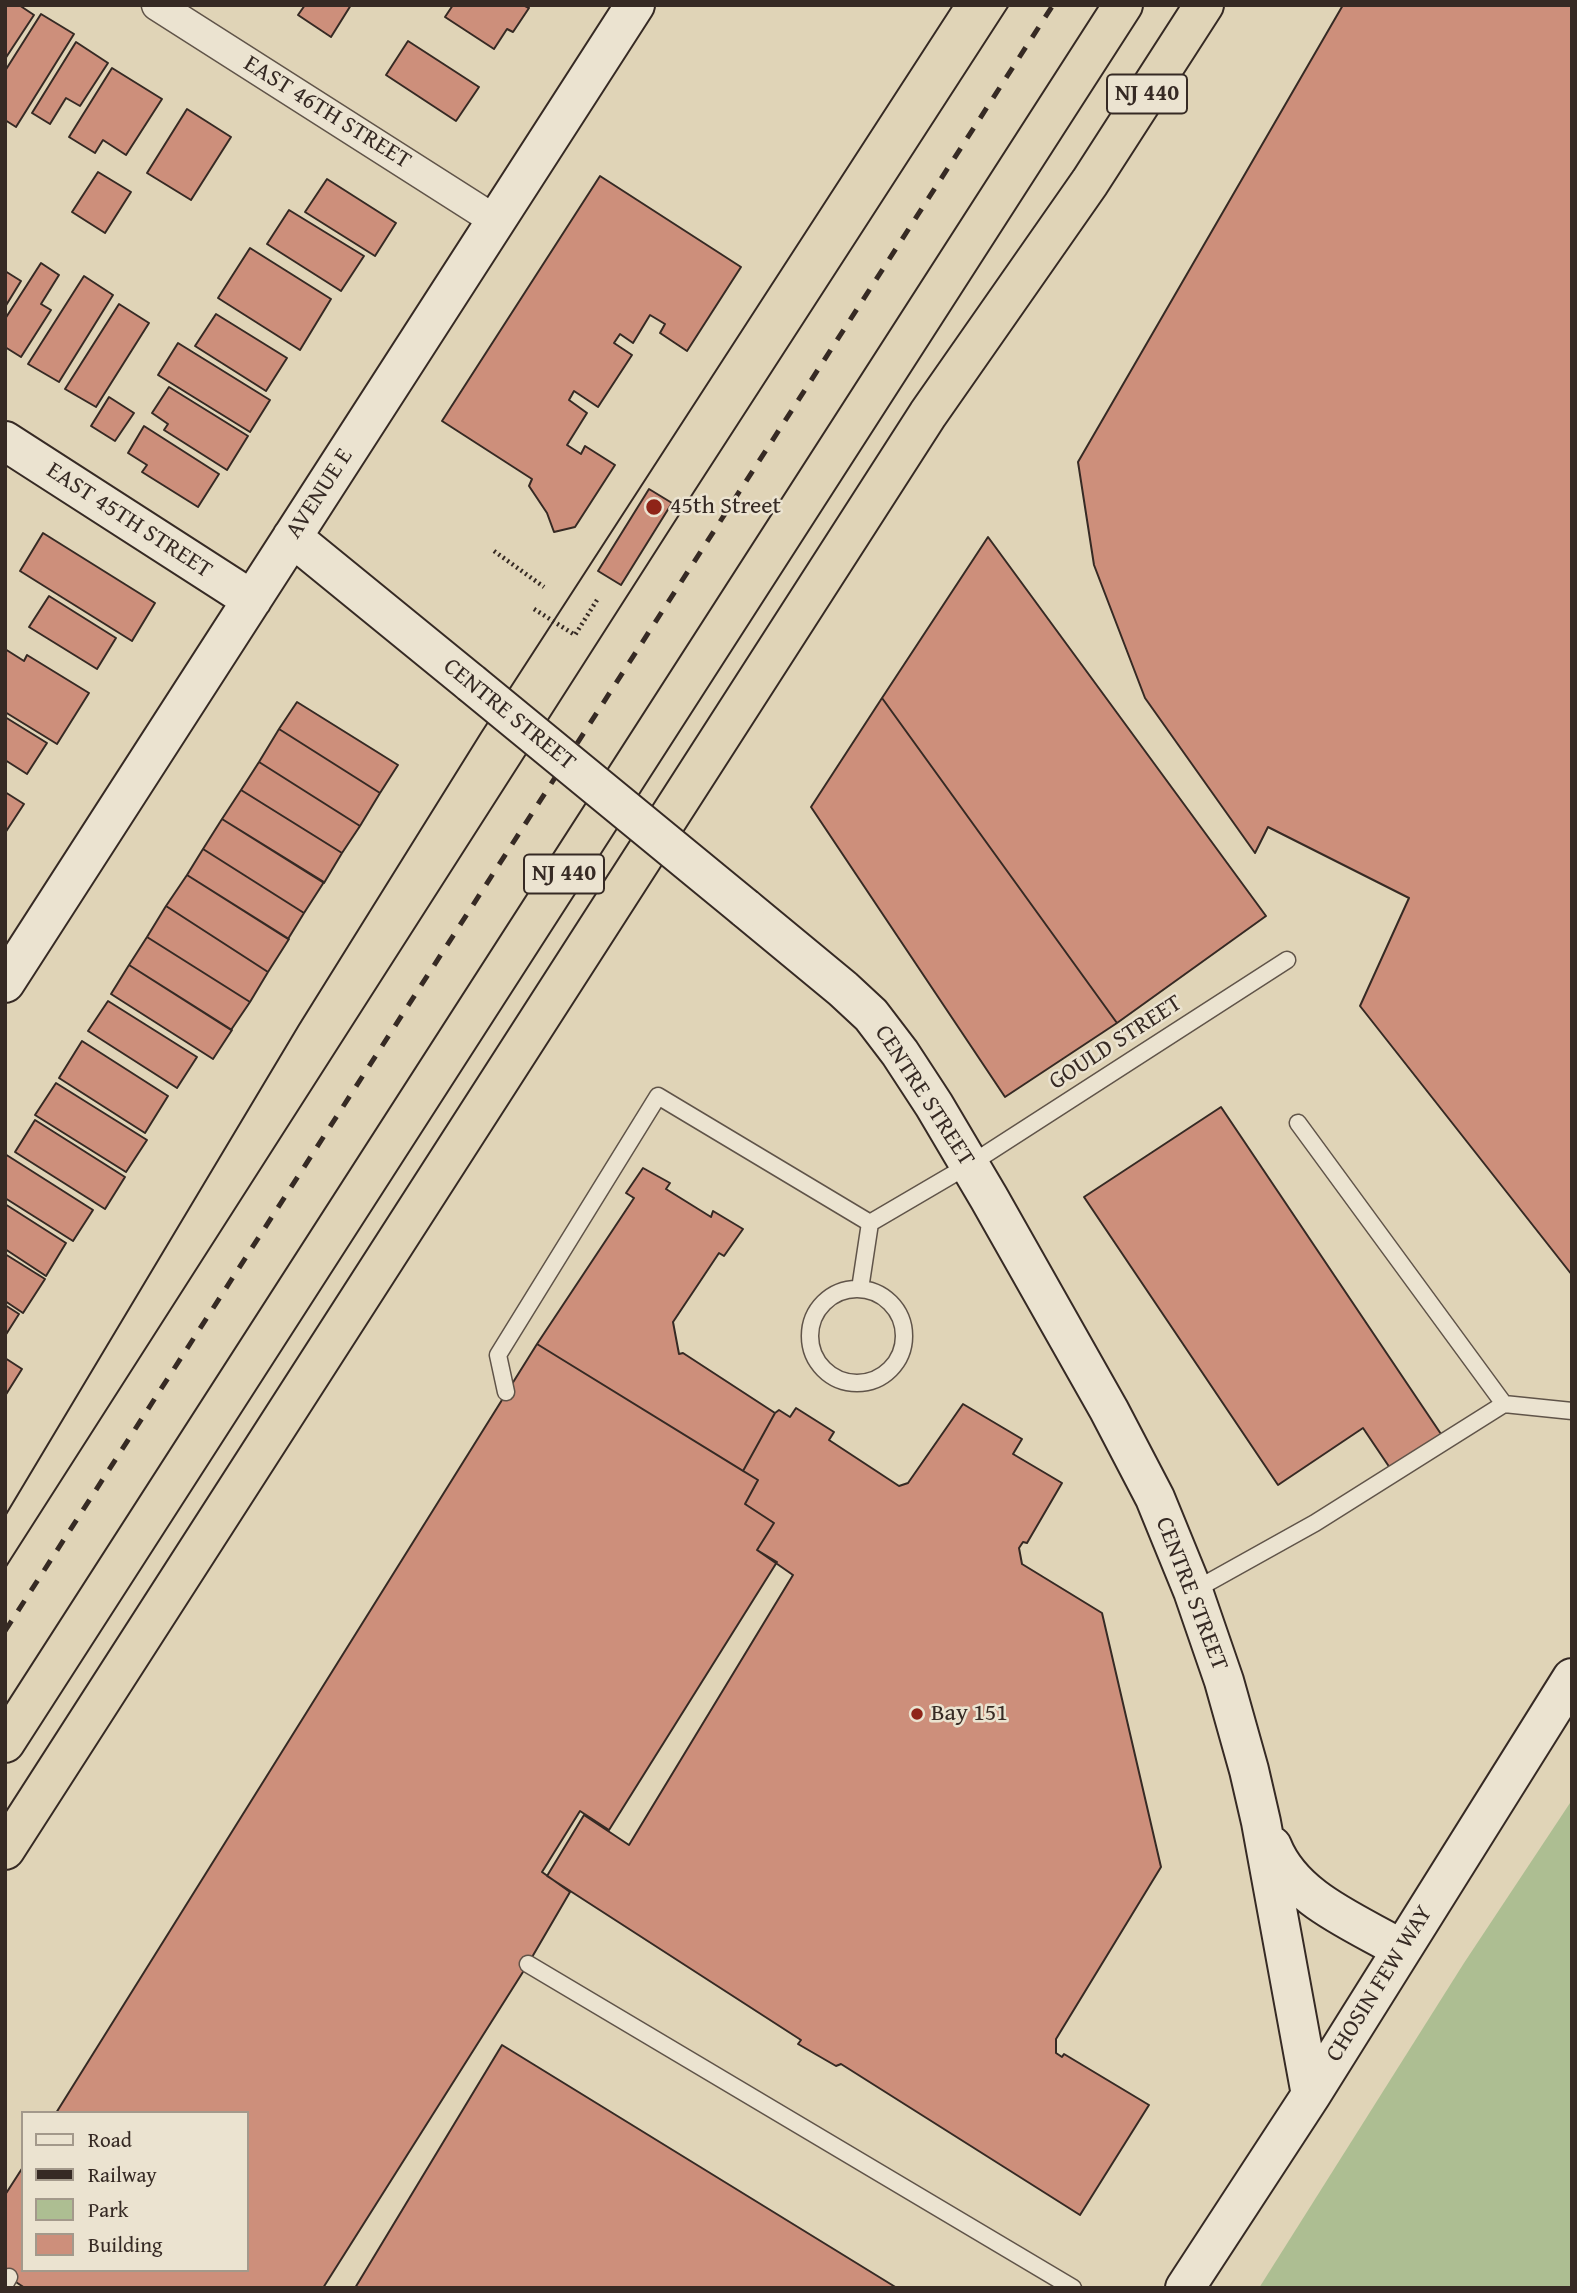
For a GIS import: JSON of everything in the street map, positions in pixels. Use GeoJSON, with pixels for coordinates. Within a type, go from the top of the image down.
{"type":"FeatureCollection","features":[{"type":"Feature","properties":{"kind":"highway","name":"NJ 440"},"geometry":{"type":"LineString","coordinates":[[5,1743],[1123,5]]}},
{"type":"Feature","properties":{"kind":"highway","name":"NJ 440"},"geometry":{"type":"LineString","coordinates":[[5,1850],[928,414],[1090,182],[1203,5]]}},
{"type":"Feature","properties":{"kind":"street","name":"EAST 46TH STREET"},"geometry":{"type":"LineString","coordinates":[[157,5],[496,221]]}},
{"type":"Feature","properties":{"kind":"street","name":"AVENUE E"},"geometry":{"type":"LineString","coordinates":[[6,982],[635,5]]}},
{"type":"Feature","properties":{"kind":"street","name":"EAST 45TH STREET"},"geometry":{"type":"LineString","coordinates":[[5,441],[252,600]]}},
{"type":"Feature","properties":{"kind":"street","name":"CENTRE STREET"},"geometry":{"type":"LineString","coordinates":[[292,537],[843,989],[871,1015],[900,1053],[969,1165],[1109,1410],[1155,1498],[1193,1591],[1224,1681],[1261,1822],[1311,2095]]}},
{"type":"Feature","properties":{"kind":"street","name":"CHOSIN FEW WAY"},"geometry":{"type":"LineString","coordinates":[[1185,2288],[1311,2095],[1572,1678]]}},
{"type":"Feature","properties":{"kind":"street","name":"CENTRE STREET"},"geometry":{"type":"LineString","coordinates":[[1261,1822],[1274,1853],[1288,1876],[1305,1892],[1401,1949]]}},
{"type":"Feature","properties":{"kind":"lane","name":"GOULD STREET"},"geometry":{"type":"LineString","coordinates":[[870,1223],[969,1165],[1287,960]]}},
{"type":"Feature","properties":{"kind":"lane"},"geometry":{"type":"LineString","coordinates":[[506,1392],[498,1354],[658,1096],[870,1223],[860,1289]]}},
{"type":"Feature","properties":{"kind":"lane"},"geometry":{"type":"LineString","coordinates":[[1298,1123],[1504,1404]]}},
{"type":"Feature","properties":{"kind":"lane"},"geometry":{"type":"LineString","coordinates":[[860,1289],[886,1300],[896,1311],[902,1324],[904,1339],[901,1353],[893,1366],[882,1376],[868,1382],[853,1383],[838,1379],[825,1370],[815,1357],[810,1342],[811,1326],[817,1311],[828,1299],[843,1292],[860,1289]]}},
{"type":"Feature","properties":{"kind":"lane"},"geometry":{"type":"LineString","coordinates":[[1193,1591],[1315,1523],[1504,1404],[1572,1411]]}},
{"type":"Feature","properties":{"kind":"lane"},"geometry":{"type":"LineString","coordinates":[[528,1964],[1073,2288]]}},
{"type":"Feature","properties":{"kind":"path"},"geometry":{"type":"LineString","coordinates":[[494,551],[544,587]]}},
{"type":"Feature","properties":{"kind":"path"},"geometry":{"type":"LineString","coordinates":[[534,609],[575,635],[597,600]]}},
{"type":"Feature","properties":{"kind":"green space"},"geometry":{"type":"Polygon","coordinates":[[[1572,1800],[1572,2288],[1259,2288],[1464,1963],[1572,1800]]]}},
{"type":"Feature","properties":{"kind":"building"},"geometry":{"type":"Polygon","coordinates":[[[5,5],[19,5],[34,15],[5,59],[5,5]]]}},
{"type":"Feature","properties":{"kind":"building"},"geometry":{"type":"Polygon","coordinates":[[[305,5],[351,5],[331,37],[298,15],[305,5]]]}},
{"type":"Feature","properties":{"kind":"building"},"geometry":{"type":"Polygon","coordinates":[[[453,5],[523,5],[529,8],[513,32],[507,29],[494,49],[445,17],[453,5]]]}},
{"type":"Feature","properties":{"kind":"building"},"geometry":{"type":"Polygon","coordinates":[[[1343,5],[1572,5],[1572,1275],[1360,1006],[1409,898],[1268,827],[1255,853],[1145,698],[1094,565],[1078,462],[1343,5]]]}},
{"type":"Feature","properties":{"kind":"building"},"geometry":{"type":"Polygon","coordinates":[[[41,14],[74,34],[16,127],[5,120],[5,71],[41,14]]]}},
{"type":"Feature","properties":{"kind":"building"},"geometry":{"type":"Polygon","coordinates":[[[408,41],[479,87],[456,121],[386,75],[408,41]]]}},
{"type":"Feature","properties":{"kind":"building"},"geometry":{"type":"Polygon","coordinates":[[[76,42],[108,63],[80,106],[66,98],[50,124],[32,113],[76,42]]]}},
{"type":"Feature","properties":{"kind":"building"},"geometry":{"type":"Polygon","coordinates":[[[112,68],[162,99],[126,155],[103,140],[95,153],[69,137],[112,68]]]}},
{"type":"Feature","properties":{"kind":"building"},"geometry":{"type":"Polygon","coordinates":[[[187,109],[231,137],[191,200],[147,173],[187,109]]]}},
{"type":"Feature","properties":{"kind":"building"},"geometry":{"type":"Polygon","coordinates":[[[98,172],[131,192],[105,233],[72,212],[98,172]]]}},
{"type":"Feature","properties":{"kind":"building"},"geometry":{"type":"Polygon","coordinates":[[[600,176],[741,267],[687,351],[660,333],[665,324],[650,315],[633,343],[620,334],[614,343],[632,355],[598,407],[574,391],[569,400],[587,413],[567,445],[581,454],[585,446],[615,465],[575,527],[554,532],[547,513],[529,486],[532,479],[442,421],[600,176]]]}},
{"type":"Feature","properties":{"kind":"building"},"geometry":{"type":"Polygon","coordinates":[[[327,179],[396,223],[375,256],[305,212],[327,179]]]}},
{"type":"Feature","properties":{"kind":"building"},"geometry":{"type":"Polygon","coordinates":[[[289,210],[364,256],[341,291],[267,244],[289,210]]]}},
{"type":"Feature","properties":{"kind":"building"},"geometry":{"type":"Polygon","coordinates":[[[250,248],[331,299],[300,350],[218,298],[250,248]]]}},
{"type":"Feature","properties":{"kind":"building"},"geometry":{"type":"Polygon","coordinates":[[[41,263],[59,275],[41,304],[51,310],[21,357],[5,347],[5,319],[41,263]]]}},
{"type":"Feature","properties":{"kind":"building"},"geometry":{"type":"Polygon","coordinates":[[[5,271],[21,281],[5,307],[5,271]]]}},
{"type":"Feature","properties":{"kind":"building"},"geometry":{"type":"Polygon","coordinates":[[[84,276],[113,295],[59,382],[28,364],[84,276]]]}},
{"type":"Feature","properties":{"kind":"building"},"geometry":{"type":"Polygon","coordinates":[[[119,304],[149,323],[96,407],[65,389],[119,304]]]}},
{"type":"Feature","properties":{"kind":"building"},"geometry":{"type":"Polygon","coordinates":[[[216,314],[287,358],[266,391],[195,346],[216,314]]]}},
{"type":"Feature","properties":{"kind":"building"},"geometry":{"type":"Polygon","coordinates":[[[178,343],[270,400],[250,432],[158,375],[178,343]]]}},
{"type":"Feature","properties":{"kind":"building"},"geometry":{"type":"Polygon","coordinates":[[[169,387],[248,436],[227,470],[164,430],[168,424],[152,413],[169,387]]]}},
{"type":"Feature","properties":{"kind":"building"},"geometry":{"type":"Polygon","coordinates":[[[109,397],[134,413],[115,441],[91,426],[109,397]]]}},
{"type":"Feature","properties":{"kind":"building"},"geometry":{"type":"Polygon","coordinates":[[[144,426],[219,474],[198,507],[142,472],[147,465],[128,453],[144,426]]]}},
{"type":"Feature","properties":{"kind":"building"},"geometry":{"type":"Polygon","coordinates":[[[649,489],[672,503],[621,585],[598,571],[649,489]]]}},
{"type":"Feature","properties":{"kind":"building"},"geometry":{"type":"Polygon","coordinates":[[[43,533],[155,603],[132,641],[20,571],[43,533]]]}},
{"type":"Feature","properties":{"kind":"building"},"geometry":{"type":"Polygon","coordinates":[[[988,537],[1266,916],[1117,1023],[882,698],[988,537]]]}},
{"type":"Feature","properties":{"kind":"building"},"geometry":{"type":"Polygon","coordinates":[[[49,596],[116,638],[97,669],[29,627],[49,596]]]}},
{"type":"Feature","properties":{"kind":"building"},"geometry":{"type":"Polygon","coordinates":[[[5,649],[24,661],[27,655],[89,693],[57,744],[5,712],[5,649]]]}},
{"type":"Feature","properties":{"kind":"building"},"geometry":{"type":"Polygon","coordinates":[[[882,698],[1117,1023],[1005,1097],[811,807],[882,698]]]}},
{"type":"Feature","properties":{"kind":"building"},"geometry":{"type":"Polygon","coordinates":[[[297,702],[398,765],[380,793],[279,729],[297,702]]]}},
{"type":"Feature","properties":{"kind":"building"},"geometry":{"type":"Polygon","coordinates":[[[5,717],[47,743],[27,774],[5,760],[5,717]]]}},
{"type":"Feature","properties":{"kind":"building"},"geometry":{"type":"Polygon","coordinates":[[[279,729],[380,793],[360,826],[259,762],[279,729]]]}},
{"type":"Feature","properties":{"kind":"building"},"geometry":{"type":"Polygon","coordinates":[[[259,762],[360,826],[342,853],[241,790],[259,762]]]}},
{"type":"Feature","properties":{"kind":"building"},"geometry":{"type":"Polygon","coordinates":[[[241,790],[342,853],[324,883],[222,819],[241,790]]]}},
{"type":"Feature","properties":{"kind":"building"},"geometry":{"type":"Polygon","coordinates":[[[5,792],[24,804],[5,833],[5,792]]]}},
{"type":"Feature","properties":{"kind":"building"},"geometry":{"type":"Polygon","coordinates":[[[222,819],[324,882],[304,913],[203,849],[222,819]]]}},
{"type":"Feature","properties":{"kind":"building"},"geometry":{"type":"Polygon","coordinates":[[[203,849],[304,913],[288,939],[187,875],[203,849]]]}},
{"type":"Feature","properties":{"kind":"building"},"geometry":{"type":"Polygon","coordinates":[[[187,875],[289,939],[268,972],[166,906],[187,875]]]}},
{"type":"Feature","properties":{"kind":"building"},"geometry":{"type":"Polygon","coordinates":[[[166,906],[268,972],[250,1002],[147,937],[166,906]]]}},
{"type":"Feature","properties":{"kind":"building"},"geometry":{"type":"Polygon","coordinates":[[[147,937],[250,1002],[231,1030],[129,965],[147,937]]]}},
{"type":"Feature","properties":{"kind":"building"},"geometry":{"type":"Polygon","coordinates":[[[129,965],[232,1030],[213,1059],[111,994],[129,965]]]}},
{"type":"Feature","properties":{"kind":"building"},"geometry":{"type":"Polygon","coordinates":[[[108,1001],[197,1057],[177,1088],[88,1031],[108,1001]]]}},
{"type":"Feature","properties":{"kind":"building"},"geometry":{"type":"Polygon","coordinates":[[[82,1041],[168,1096],[145,1133],[59,1078],[82,1041]]]}},
{"type":"Feature","properties":{"kind":"building"},"geometry":{"type":"Polygon","coordinates":[[[56,1083],[147,1140],[126,1172],[35,1115],[56,1083]]]}},
{"type":"Feature","properties":{"kind":"building"},"geometry":{"type":"Polygon","coordinates":[[[1221,1107],[1443,1437],[1392,1471],[1363,1428],[1278,1485],[1084,1197],[1221,1107]]]}},
{"type":"Feature","properties":{"kind":"building"},"geometry":{"type":"Polygon","coordinates":[[[35,1120],[125,1177],[105,1209],[15,1152],[35,1120]]]}},
{"type":"Feature","properties":{"kind":"building"},"geometry":{"type":"Polygon","coordinates":[[[5,1154],[93,1210],[73,1241],[5,1198],[5,1154]]]}},
{"type":"Feature","properties":{"kind":"building"},"geometry":{"type":"Polygon","coordinates":[[[643,1168],[670,1183],[666,1189],[711,1217],[713,1211],[743,1229],[724,1256],[719,1253],[673,1322],[679,1354],[683,1353],[775,1413],[743,1471],[537,1344],[634,1198],[626,1193],[643,1168]]]}},
{"type":"Feature","properties":{"kind":"building"},"geometry":{"type":"Polygon","coordinates":[[[5,1204],[66,1243],[46,1276],[5,1249],[5,1204]]]}},
{"type":"Feature","properties":{"kind":"building"},"geometry":{"type":"Polygon","coordinates":[[[5,1254],[45,1279],[23,1313],[5,1301],[5,1254]]]}},
{"type":"Feature","properties":{"kind":"building"},"geometry":{"type":"Polygon","coordinates":[[[5,1305],[19,1314],[5,1336],[5,1305]]]}},
{"type":"Feature","properties":{"kind":"building"},"geometry":{"type":"Polygon","coordinates":[[[537,1344],[758,1480],[745,1504],[774,1523],[757,1550],[777,1562],[609,1830],[580,1811],[542,1872],[570,1892],[528,1964],[323,2288],[25,2288],[5,2275],[5,2195],[21,2170],[21,2272],[248,2272],[248,2111],[57,2111],[537,1344]]]}},
{"type":"Feature","properties":{"kind":"building"},"geometry":{"type":"Polygon","coordinates":[[[5,1358],[22,1369],[5,1396],[5,1358]]]}},
{"type":"Feature","properties":{"kind":"building","name":"Bay 151"},"geometry":{"type":"Polygon","coordinates":[[[963,1404],[1022,1439],[1013,1454],[1062,1483],[1027,1543],[1023,1542],[1019,1548],[1022,1564],[1102,1613],[1161,1867],[1056,2039],[1056,2053],[1062,2057],[1064,2054],[1149,2105],[1080,2215],[841,2064],[836,2066],[798,2044],[801,2040],[547,1876],[584,1815],[629,1845],[793,1575],[757,1550],[774,1523],[745,1504],[758,1480],[743,1471],[775,1413],[779,1410],[790,1417],[796,1408],[834,1432],[829,1440],[899,1486],[908,1483],[963,1404]]]}},
{"type":"Feature","properties":{"kind":"building"},"geometry":{"type":"Polygon","coordinates":[[[502,2045],[897,2288],[355,2288],[502,2045]]]}},
{"type":"Feature","properties":{"kind":"tram line"},"geometry":{"type":"LineString","coordinates":[[5,1516],[299,1025],[481,733],[953,5]]}},
{"type":"Feature","properties":{"kind":"tram line"},"geometry":{"type":"LineString","coordinates":[[5,1568],[1009,5]]}},
{"type":"Feature","properties":{"kind":"railway"},"geometry":{"type":"LineString","coordinates":[[5,1631],[1053,5]]}},
{"type":"Feature","properties":{"kind":"place","name":"45th Street"},"geometry":{"type":"Point","coordinates":[654,507]}},
{"type":"Feature","properties":{"kind":"place","name":"Bay 151"},"geometry":{"type":"Point","coordinates":[917,1714]}}]}
